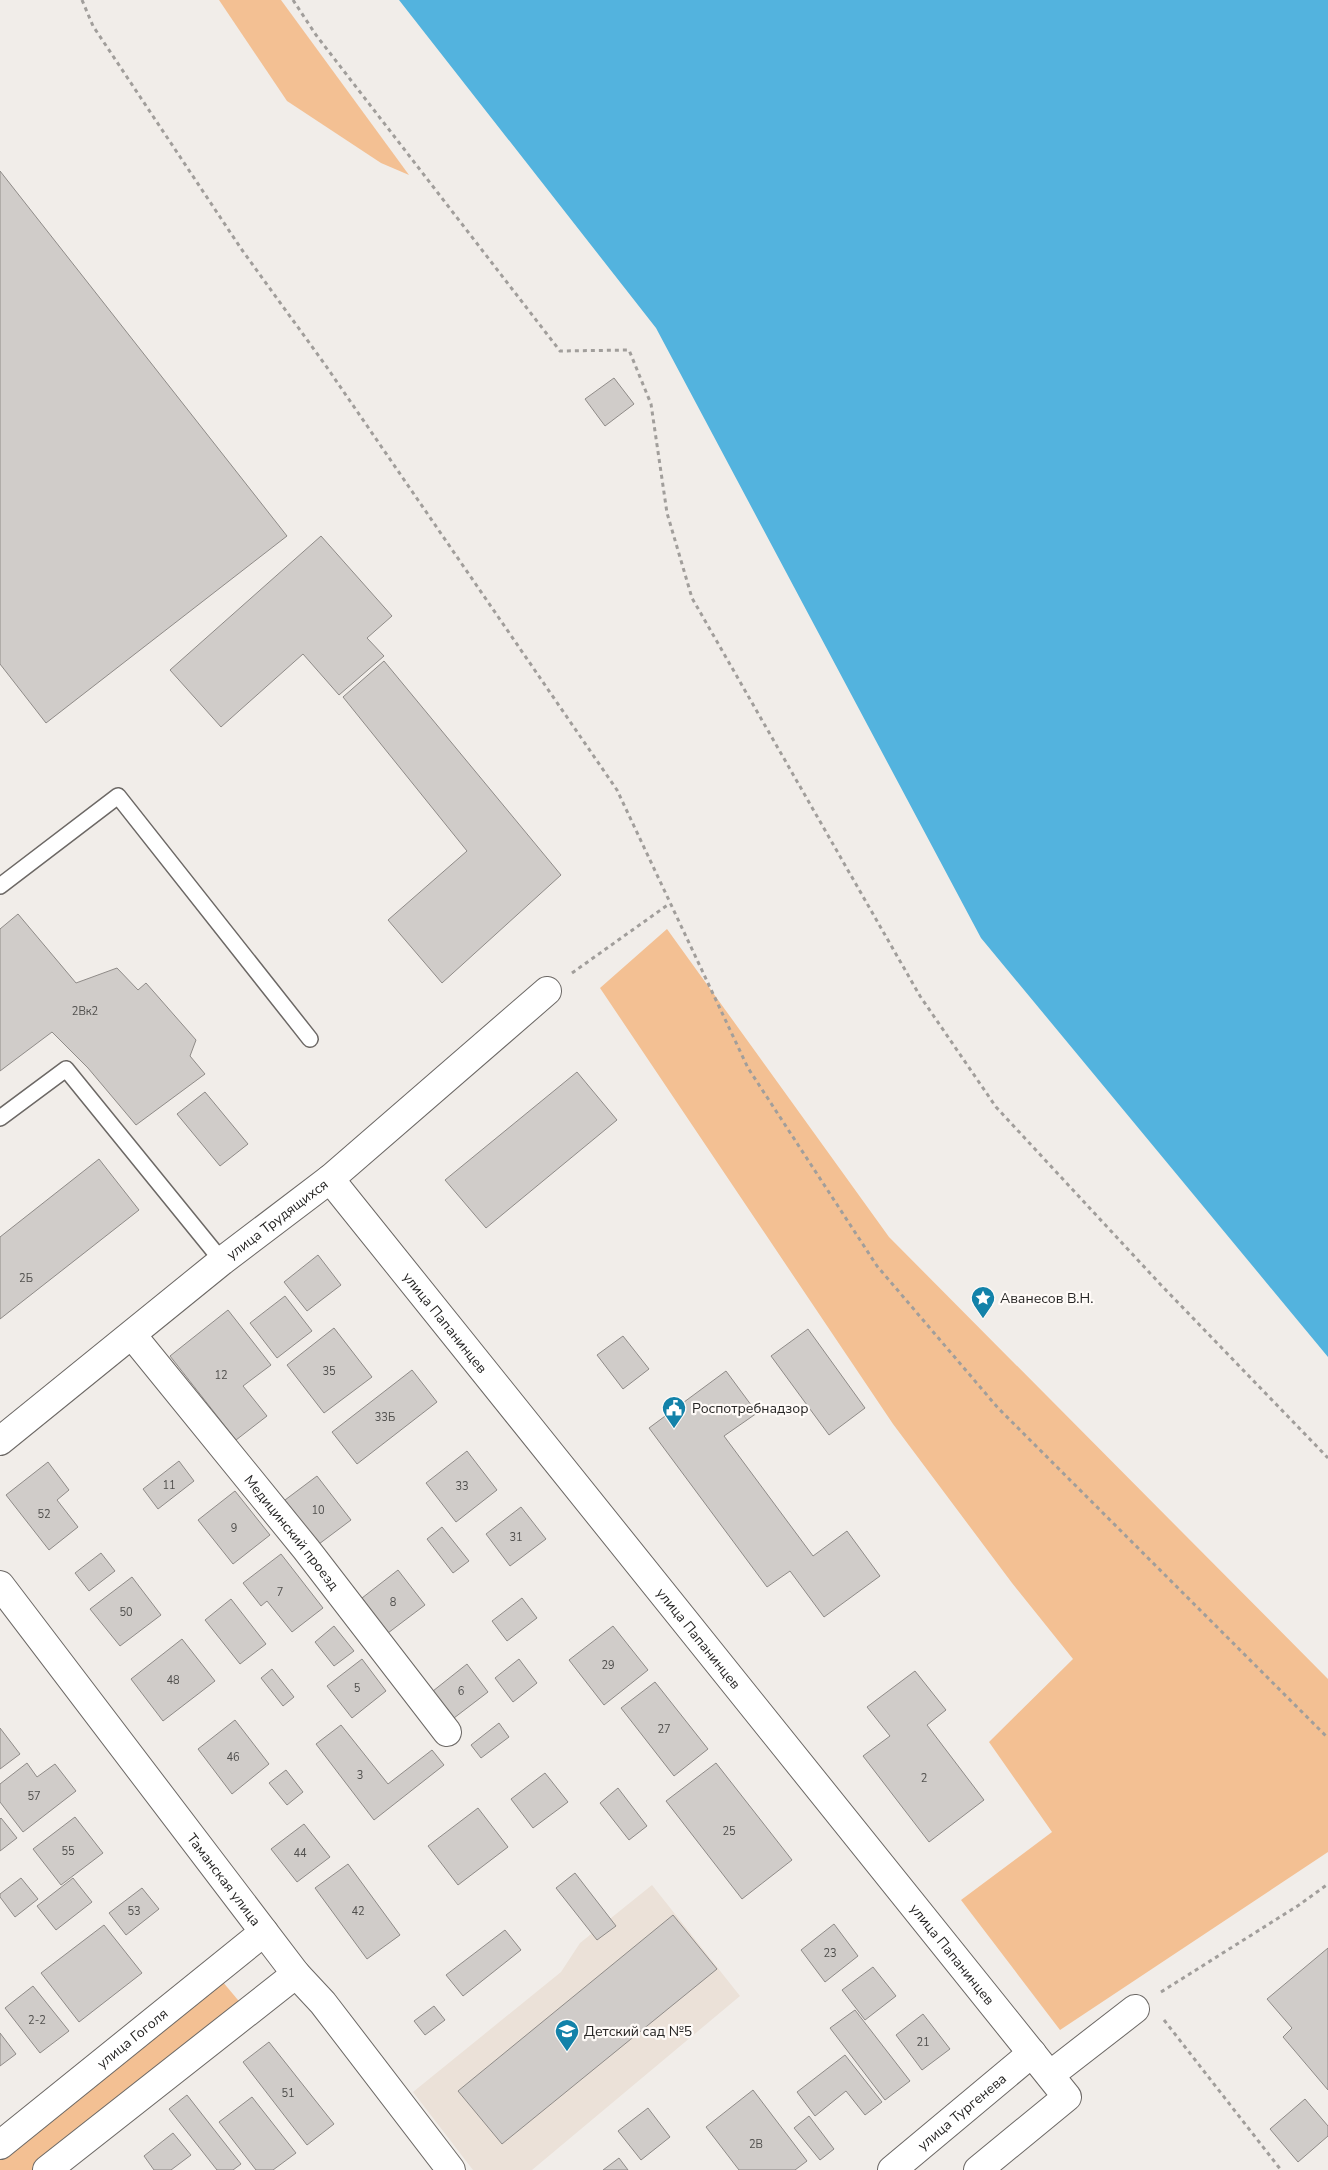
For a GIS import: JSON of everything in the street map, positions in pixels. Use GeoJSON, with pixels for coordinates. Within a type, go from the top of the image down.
{"type":"FeatureCollection","features":[{"type":"Feature","properties":{"kind":"street","name":"улица Трудящихся"},"geometry":{"type":"LineString","coordinates":[[0,1441],[222,1261],[330,1179],[548,991]]}},
{"type":"Feature","properties":{"kind":"street","name":"улица Папанинцев"},"geometry":{"type":"LineString","coordinates":[[330,1179],[1067,2097],[978,2170]]}},
{"type":"Feature","properties":{"kind":"street","name":"Медицинский проезд"},"geometry":{"type":"LineString","coordinates":[[132,1335],[306,1549],[447,1732]]}},
{"type":"Feature","properties":{"kind":"street","name":"Таманская улица"},"geometry":{"type":"LineString","coordinates":[[0,1586],[296,1974],[323,2003],[451,2170]]}},
{"type":"Feature","properties":{"kind":"street","name":"улица Гоголя"},"geometry":{"type":"LineString","coordinates":[[0,2145],[264,1932]]}},
{"type":"Feature","properties":{"kind":"street"},"geometry":{"type":"LineString","coordinates":[[47,2170],[296,1974]]}},
{"type":"Feature","properties":{"kind":"street"},"geometry":{"type":"LineString","coordinates":[[1050,2075],[1142,2004]]}},
{"type":"Feature","properties":{"kind":"street","name":"улица Тургенева"},"geometry":{"type":"LineString","coordinates":[[892,2170],[1032,2054]]}},
{"type":"Feature","properties":{"kind":"lane"},"geometry":{"type":"LineString","coordinates":[[0,886],[118,796],[310,1039]]}},
{"type":"Feature","properties":{"kind":"lane"},"geometry":{"type":"LineString","coordinates":[[0,1118],[66,1069],[222,1261]]}},
{"type":"Feature","properties":{"kind":"path"},"geometry":{"type":"LineString","coordinates":[[82,0],[94,26],[242,250],[326,366],[616,790],[748,1068],[877,1266],[998,1408],[1328,1738]]}},
{"type":"Feature","properties":{"kind":"path"},"geometry":{"type":"LineString","coordinates":[[293,0],[316,35],[560,351],[629,350],[651,404],[667,513],[692,598],[920,996],[996,1107],[1162,1285],[1328,1458]]}},
{"type":"Feature","properties":{"kind":"path"},"geometry":{"type":"LineString","coordinates":[[548,991],[669,904]]}},
{"type":"Feature","properties":{"kind":"path"},"geometry":{"type":"LineString","coordinates":[[1280,2170],[1142,2004],[1299,1905],[1328,1884]]}},
{"type":"Feature","properties":{"kind":"shaded area"},"geometry":{"type":"Polygon","coordinates":[[[219,0],[281,0],[409,175],[381,163],[287,101],[219,0]]]}},
{"type":"Feature","properties":{"kind":"shaded area"},"geometry":{"type":"Polygon","coordinates":[[[667,929],[889,1237],[1328,1679],[1328,1852],[1060,2030],[961,1900],[1052,1832],[989,1742],[1073,1659],[1012,1583],[893,1424],[600,988],[667,929]]]}},
{"type":"Feature","properties":{"kind":"shaded area","name":"Детский сад №5"},"geometry":{"type":"Polygon","coordinates":[[[652,1885],[740,1996],[532,2170],[473,2170],[413,2092],[561,1972],[580,1943],[652,1885]]]}},
{"type":"Feature","properties":{"kind":"shaded area"},"geometry":{"type":"Polygon","coordinates":[[[222,1981],[243,2006],[35,2170],[0,2170],[0,2157],[222,1981]]]}},
{"type":"Feature","properties":{"kind":"water"},"geometry":{"type":"Polygon","coordinates":[[[399,0],[1328,0],[1328,1357],[981,938],[656,328],[399,0]]]}},
{"type":"Feature","properties":{"kind":"building"},"geometry":{"type":"Polygon","coordinates":[[[0,171],[287,536],[46,723],[0,664],[0,171]]]}},
{"type":"Feature","properties":{"kind":"building"},"geometry":{"type":"Polygon","coordinates":[[[614,378],[634,404],[605,426],[585,399],[614,378]]]}},
{"type":"Feature","properties":{"kind":"building"},"geometry":{"type":"Polygon","coordinates":[[[321,536],[392,616],[367,638],[384,656],[339,695],[303,654],[221,727],[170,670],[321,536]]]}},
{"type":"Feature","properties":{"kind":"building"},"geometry":{"type":"Polygon","coordinates":[[[384,661],[561,875],[442,983],[388,920],[467,851],[343,697],[384,661]]]}},
{"type":"Feature","properties":{"kind":"building"},"geometry":{"type":"Polygon","coordinates":[[[18,914],[76,983],[117,968],[138,990],[146,983],[196,1040],[190,1056],[205,1074],[136,1125],[88,1068],[52,1032],[0,1071],[0,929],[18,914]]]}},
{"type":"Feature","properties":{"kind":"building"},"geometry":{"type":"Polygon","coordinates":[[[577,1072],[617,1120],[486,1228],[445,1180],[577,1072]]]}},
{"type":"Feature","properties":{"kind":"building"},"geometry":{"type":"Polygon","coordinates":[[[205,1092],[248,1144],[220,1166],[177,1114],[205,1092]]]}},
{"type":"Feature","properties":{"kind":"building"},"geometry":{"type":"Polygon","coordinates":[[[99,1159],[139,1210],[0,1319],[0,1237],[99,1159]]]}},
{"type":"Feature","properties":{"kind":"building"},"geometry":{"type":"Polygon","coordinates":[[[318,1255],[341,1285],[307,1311],[284,1282],[318,1255]]]}},
{"type":"Feature","properties":{"kind":"building"},"geometry":{"type":"Polygon","coordinates":[[[285,1296],[312,1331],[277,1358],[250,1323],[285,1296]]]}},
{"type":"Feature","properties":{"kind":"building"},"geometry":{"type":"Polygon","coordinates":[[[228,1310],[271,1365],[243,1386],[267,1416],[236,1440],[170,1356],[228,1310]]]}},
{"type":"Feature","properties":{"kind":"building"},"geometry":{"type":"Polygon","coordinates":[[[334,1328],[372,1377],[324,1413],[287,1365],[334,1328]]]}},
{"type":"Feature","properties":{"kind":"building"},"geometry":{"type":"Polygon","coordinates":[[[808,1329],[865,1408],[829,1435],[771,1356],[808,1329]]]}},
{"type":"Feature","properties":{"kind":"building"},"geometry":{"type":"Polygon","coordinates":[[[623,1336],[649,1369],[623,1389],[597,1355],[623,1336]]]}},
{"type":"Feature","properties":{"kind":"building"},"geometry":{"type":"Polygon","coordinates":[[[412,1370],[437,1402],[357,1464],[332,1432],[412,1370]]]}},
{"type":"Feature","properties":{"kind":"building"},"geometry":{"type":"Polygon","coordinates":[[[726,1371],[757,1413],[724,1436],[813,1556],[847,1531],[880,1576],[824,1617],[790,1571],[767,1587],[649,1428],[726,1371]]]}},
{"type":"Feature","properties":{"kind":"building"},"geometry":{"type":"Polygon","coordinates":[[[467,1451],[497,1490],[456,1522],[426,1483],[467,1451]]]}},
{"type":"Feature","properties":{"kind":"building"},"geometry":{"type":"Polygon","coordinates":[[[179,1461],[194,1481],[158,1509],[143,1489],[179,1461]]]}},
{"type":"Feature","properties":{"kind":"building"},"geometry":{"type":"Polygon","coordinates":[[[48,1462],[69,1490],[57,1500],[78,1527],[49,1550],[6,1495],[48,1462]]]}},
{"type":"Feature","properties":{"kind":"building"},"geometry":{"type":"Polygon","coordinates":[[[317,1476],[351,1520],[319,1544],[285,1500],[317,1476]]]}},
{"type":"Feature","properties":{"kind":"building"},"geometry":{"type":"Polygon","coordinates":[[[235,1491],[270,1535],[233,1564],[198,1520],[235,1491]]]}},
{"type":"Feature","properties":{"kind":"building"},"geometry":{"type":"Polygon","coordinates":[[[521,1507],[546,1539],[510,1566],[486,1534],[521,1507]]]}},
{"type":"Feature","properties":{"kind":"building"},"geometry":{"type":"Polygon","coordinates":[[[442,1527],[469,1561],[453,1573],[427,1539],[442,1527]]]}},
{"type":"Feature","properties":{"kind":"building"},"geometry":{"type":"Polygon","coordinates":[[[101,1553],[115,1571],[89,1591],[75,1573],[101,1553]]]}},
{"type":"Feature","properties":{"kind":"building"},"geometry":{"type":"Polygon","coordinates":[[[281,1554],[323,1608],[292,1632],[267,1601],[261,1606],[243,1583],[281,1554]]]}},
{"type":"Feature","properties":{"kind":"building"},"geometry":{"type":"Polygon","coordinates":[[[398,1570],[425,1605],[388,1633],[362,1598],[398,1570]]]}},
{"type":"Feature","properties":{"kind":"building"},"geometry":{"type":"Polygon","coordinates":[[[132,1577],[161,1615],[120,1646],[90,1609],[132,1577]]]}},
{"type":"Feature","properties":{"kind":"building"},"geometry":{"type":"Polygon","coordinates":[[[522,1598],[537,1618],[507,1641],[492,1621],[522,1598]]]}},
{"type":"Feature","properties":{"kind":"building"},"geometry":{"type":"Polygon","coordinates":[[[231,1599],[266,1644],[240,1664],[205,1620],[231,1599]]]}},
{"type":"Feature","properties":{"kind":"building"},"geometry":{"type":"Polygon","coordinates":[[[334,1626],[354,1651],[334,1666],[315,1642],[334,1626]]]}},
{"type":"Feature","properties":{"kind":"building"},"geometry":{"type":"Polygon","coordinates":[[[613,1626],[648,1670],[604,1705],[569,1660],[613,1626]]]}},
{"type":"Feature","properties":{"kind":"building"},"geometry":{"type":"Polygon","coordinates":[[[182,1639],[215,1681],[163,1721],[131,1679],[182,1639]]]}},
{"type":"Feature","properties":{"kind":"building"},"geometry":{"type":"Polygon","coordinates":[[[362,1659],[386,1691],[352,1718],[327,1686],[362,1659]]]}},
{"type":"Feature","properties":{"kind":"building"},"geometry":{"type":"Polygon","coordinates":[[[519,1659],[537,1683],[513,1702],[495,1678],[519,1659]]]}},
{"type":"Feature","properties":{"kind":"building"},"geometry":{"type":"Polygon","coordinates":[[[467,1664],[488,1692],[454,1718],[433,1691],[467,1664]]]}},
{"type":"Feature","properties":{"kind":"building"},"geometry":{"type":"Polygon","coordinates":[[[272,1669],[294,1697],[283,1706],[261,1678],[272,1669]]]}},
{"type":"Feature","properties":{"kind":"building"},"geometry":{"type":"Polygon","coordinates":[[[915,1671],[946,1710],[927,1725],[984,1800],[929,1842],[863,1756],[890,1736],[867,1707],[915,1671]]]}},
{"type":"Feature","properties":{"kind":"building"},"geometry":{"type":"Polygon","coordinates":[[[655,1682],[708,1749],[674,1776],[621,1708],[655,1682]]]}},
{"type":"Feature","properties":{"kind":"building"},"geometry":{"type":"Polygon","coordinates":[[[235,1720],[269,1764],[232,1794],[198,1749],[235,1720]]]}},
{"type":"Feature","properties":{"kind":"building"},"geometry":{"type":"Polygon","coordinates":[[[499,1723],[509,1737],[481,1758],[471,1745],[499,1723]]]}},
{"type":"Feature","properties":{"kind":"building"},"geometry":{"type":"Polygon","coordinates":[[[341,1725],[388,1784],[432,1750],[444,1765],[374,1820],[316,1744],[341,1725]]]}},
{"type":"Feature","properties":{"kind":"building"},"geometry":{"type":"Polygon","coordinates":[[[0,1728],[20,1754],[0,1769],[0,1728]]]}},
{"type":"Feature","properties":{"kind":"building"},"geometry":{"type":"Polygon","coordinates":[[[27,1763],[37,1777],[55,1764],[76,1791],[23,1832],[0,1802],[0,1784],[27,1763]]]}},
{"type":"Feature","properties":{"kind":"building"},"geometry":{"type":"Polygon","coordinates":[[[716,1763],[792,1860],[742,1899],[666,1801],[716,1763]]]}},
{"type":"Feature","properties":{"kind":"building"},"geometry":{"type":"Polygon","coordinates":[[[286,1770],[303,1792],[287,1805],[269,1783],[286,1770]]]}},
{"type":"Feature","properties":{"kind":"building"},"geometry":{"type":"Polygon","coordinates":[[[545,1773],[568,1802],[533,1828],[511,1799],[545,1773]]]}},
{"type":"Feature","properties":{"kind":"building"},"geometry":{"type":"Polygon","coordinates":[[[618,1788],[647,1826],[629,1840],[600,1803],[618,1788]]]}},
{"type":"Feature","properties":{"kind":"building"},"geometry":{"type":"Polygon","coordinates":[[[478,1808],[508,1847],[458,1885],[428,1846],[478,1808]]]}},
{"type":"Feature","properties":{"kind":"building"},"geometry":{"type":"Polygon","coordinates":[[[75,1817],[103,1853],[61,1885],[33,1849],[75,1817]]]}},
{"type":"Feature","properties":{"kind":"building"},"geometry":{"type":"Polygon","coordinates":[[[0,1819],[17,1838],[0,1851],[0,1819]]]}},
{"type":"Feature","properties":{"kind":"building"},"geometry":{"type":"Polygon","coordinates":[[[304,1824],[330,1857],[297,1882],[271,1849],[304,1824]]]}},
{"type":"Feature","properties":{"kind":"building"},"geometry":{"type":"Polygon","coordinates":[[[348,1864],[400,1935],[367,1959],[315,1888],[348,1864]]]}},
{"type":"Feature","properties":{"kind":"building"},"geometry":{"type":"Polygon","coordinates":[[[575,1873],[616,1926],[597,1940],[556,1888],[575,1873]]]}},
{"type":"Feature","properties":{"kind":"building"},"geometry":{"type":"Polygon","coordinates":[[[21,1878],[38,1899],[15,1917],[0,1897],[0,1894],[21,1878]]]}},
{"type":"Feature","properties":{"kind":"building"},"geometry":{"type":"Polygon","coordinates":[[[73,1878],[92,1902],[56,1930],[37,1906],[73,1878]]]}},
{"type":"Feature","properties":{"kind":"building"},"geometry":{"type":"Polygon","coordinates":[[[142,1888],[159,1909],[126,1935],[109,1913],[142,1888]]]}},
{"type":"Feature","properties":{"kind":"building"},"geometry":{"type":"Polygon","coordinates":[[[673,1915],[717,1969],[502,2144],[458,2091],[673,1915]]]}},
{"type":"Feature","properties":{"kind":"building"},"geometry":{"type":"Polygon","coordinates":[[[834,1924],[858,1956],[825,1982],[801,1950],[834,1924]]]}},
{"type":"Feature","properties":{"kind":"building"},"geometry":{"type":"Polygon","coordinates":[[[104,1925],[142,1973],[79,2022],[41,1973],[104,1925]]]}},
{"type":"Feature","properties":{"kind":"building"},"geometry":{"type":"Polygon","coordinates":[[[505,1930],[521,1950],[463,1996],[446,1975],[505,1930]]]}},
{"type":"Feature","properties":{"kind":"building"},"geometry":{"type":"Polygon","coordinates":[[[1328,1948],[1328,2090],[1283,2037],[1292,2028],[1267,1999],[1328,1948]]]}},
{"type":"Feature","properties":{"kind":"building"},"geometry":{"type":"Polygon","coordinates":[[[873,1967],[896,1996],[865,2020],[842,1990],[873,1967]]]}},
{"type":"Feature","properties":{"kind":"building"},"geometry":{"type":"Polygon","coordinates":[[[33,1986],[69,2031],[40,2053],[5,2008],[33,1986]]]}},
{"type":"Feature","properties":{"kind":"building"},"geometry":{"type":"Polygon","coordinates":[[[434,2006],[445,2020],[425,2035],[414,2021],[434,2006]]]}},
{"type":"Feature","properties":{"kind":"building"},"geometry":{"type":"Polygon","coordinates":[[[855,2010],[910,2081],[885,2100],[830,2028],[855,2010]]]}},
{"type":"Feature","properties":{"kind":"building"},"geometry":{"type":"Polygon","coordinates":[[[923,2014],[950,2049],[922,2070],[896,2035],[923,2014]]]}},
{"type":"Feature","properties":{"kind":"building"},"geometry":{"type":"Polygon","coordinates":[[[0,2033],[16,2054],[0,2066],[0,2033]]]}},
{"type":"Feature","properties":{"kind":"building"},"geometry":{"type":"Polygon","coordinates":[[[269,2042],[334,2124],[307,2145],[243,2062],[269,2042]]]}},
{"type":"Feature","properties":{"kind":"building"},"geometry":{"type":"Polygon","coordinates":[[[845,2055],[882,2102],[865,2115],[846,2091],[815,2116],[797,2092],[845,2055]]]}},
{"type":"Feature","properties":{"kind":"building"},"geometry":{"type":"Polygon","coordinates":[[[753,2090],[807,2161],[795,2170],[739,2170],[706,2127],[753,2090]]]}},
{"type":"Feature","properties":{"kind":"building"},"geometry":{"type":"Polygon","coordinates":[[[187,2095],[241,2164],[233,2170],[217,2170],[169,2109],[187,2095]]]}},
{"type":"Feature","properties":{"kind":"building"},"geometry":{"type":"Polygon","coordinates":[[[252,2097],[296,2153],[273,2170],[256,2170],[219,2122],[252,2097]]]}},
{"type":"Feature","properties":{"kind":"building"},"geometry":{"type":"Polygon","coordinates":[[[1305,2099],[1328,2126],[1328,2136],[1298,2162],[1270,2129],[1305,2099]]]}},
{"type":"Feature","properties":{"kind":"building"},"geometry":{"type":"Polygon","coordinates":[[[648,2108],[670,2137],[641,2160],[618,2131],[648,2108]]]}},
{"type":"Feature","properties":{"kind":"building"},"geometry":{"type":"Polygon","coordinates":[[[809,2116],[834,2149],[820,2160],[794,2128],[809,2116]]]}},
{"type":"Feature","properties":{"kind":"building"},"geometry":{"type":"Polygon","coordinates":[[[173,2133],[191,2155],[171,2170],[154,2170],[144,2156],[173,2133]]]}},
{"type":"Feature","properties":{"kind":"building"},"geometry":{"type":"Polygon","coordinates":[[[619,2158],[628,2170],[603,2170],[619,2158]]]}},
{"type":"Feature","properties":{"kind":"place","name":"Аванесов В.Н."},"geometry":{"type":"Point","coordinates":[983,1319]}},
{"type":"Feature","properties":{"kind":"place","name":"Роспотребнадзор"},"geometry":{"type":"Point","coordinates":[674,1429]}},
{"type":"Feature","properties":{"kind":"place","name":"Детский сад №5"},"geometry":{"type":"Point","coordinates":[567,2052]}}]}
